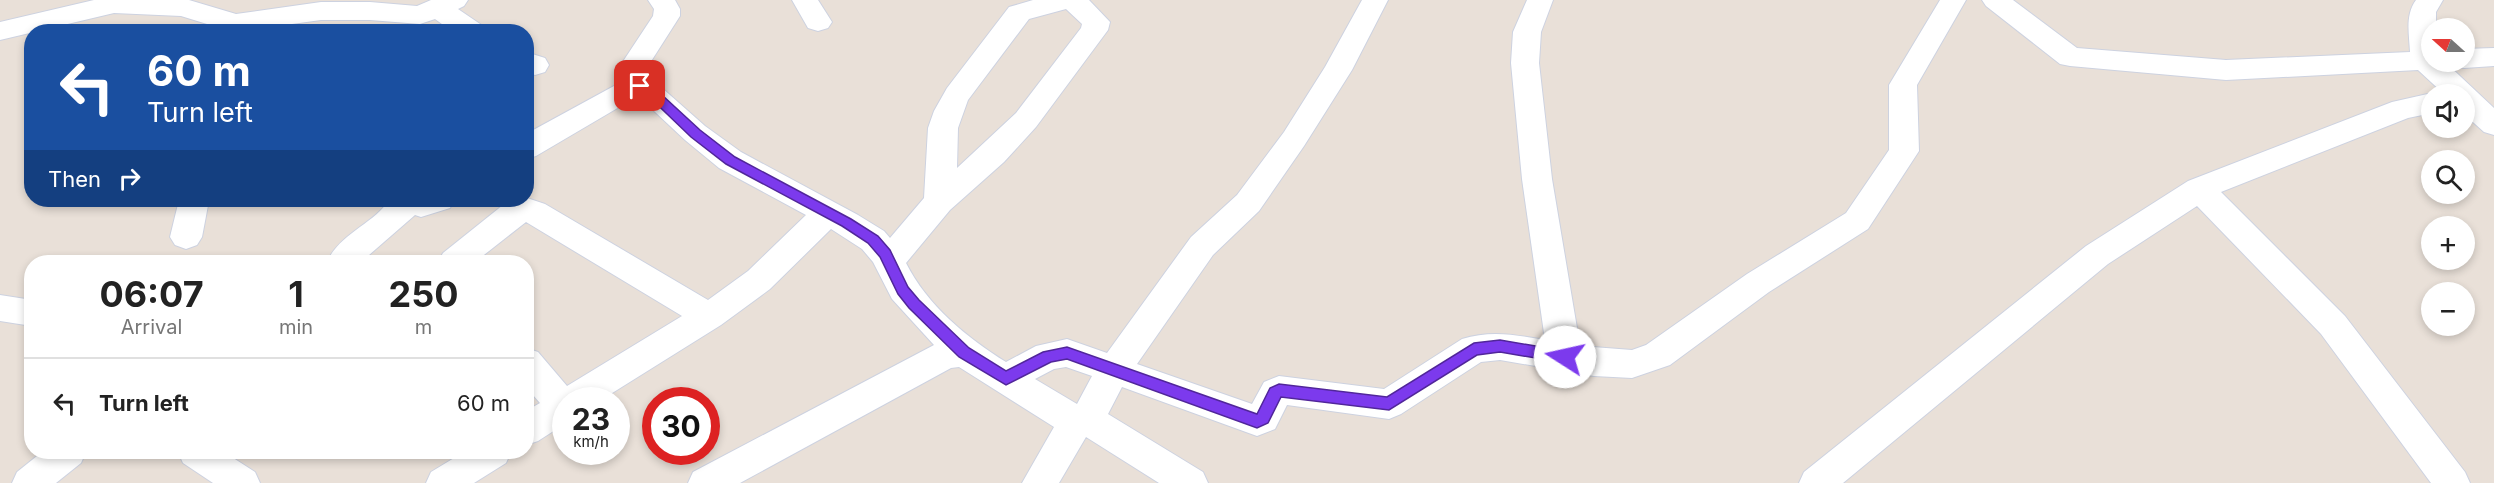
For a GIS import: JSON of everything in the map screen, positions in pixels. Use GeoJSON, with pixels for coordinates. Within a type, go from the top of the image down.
{"type":"FeatureCollection","features":[{"type":"Feature","properties":{"kind":"street"},"geometry":{"type":"LineString","coordinates":[[640,86],[636,63],[666,16],[667,9],[661,0]]}},
{"type":"Feature","properties":{"kind":"street"},"geometry":{"type":"LineString","coordinates":[[939,202],[942,184],[943,128],[948,111],[957,95],[1019,13],[1065,0]]}},
{"type":"Feature","properties":{"kind":"street"},"geometry":{"type":"LineString","coordinates":[[889,261],[939,202],[993,154],[1026,120],[1094,30],[1096,22],[1073,0]]}},
{"type":"Feature","properties":{"kind":"street"},"geometry":{"type":"LineString","coordinates":[[1040,483],[1113,371],[1202,246],[1248,202],[1294,139],[1338,70],[1376,0]]}},
{"type":"Feature","properties":{"kind":"street"},"geometry":{"type":"LineString","coordinates":[[1540,0],[1527,32],[1525,63],[1537,179],[1554,299],[1565,357]]}},
{"type":"Feature","properties":{"kind":"street"},"geometry":{"type":"LineString","coordinates":[[1006,378],[1048,356],[1067,353],[1257,421],[1263,418],[1279,390],[1389,404],[1474,349],[1500,346],[1594,362],[1632,364],[1658,355],[1758,283],[1857,221],[1904,151],[1903,85],[1953,0]]}},
{"type":"Feature","properties":{"kind":"street"},"geometry":{"type":"LineString","coordinates":[[1995,0],[2070,57],[2226,70],[2421,60]]}},
{"type":"Feature","properties":{"kind":"street"},"geometry":{"type":"LineString","coordinates":[[2423,18],[2422,11],[2430,0]]}},
{"type":"Feature","properties":{"kind":"street"},"geometry":{"type":"LineString","coordinates":[[69,23],[114,4],[160,3],[182,7],[235,23],[285,23],[321,12],[370,11],[420,15],[446,4],[465,24]]}},
{"type":"Feature","properties":{"kind":"street"},"geometry":{"type":"LineString","coordinates":[[0,31],[24,28]]}},
{"type":"Feature","properties":{"kind":"street"},"geometry":{"type":"LineString","coordinates":[[2475,58],[2494,57]]}},
{"type":"Feature","properties":{"kind":"street"},"geometry":{"type":"LineString","coordinates":[[2440,72],[2451,84]]}},
{"type":"Feature","properties":{"kind":"street"},"geometry":{"type":"LineString","coordinates":[[534,143],[630,88],[640,86],[647,88],[695,133],[730,160],[873,240],[889,261],[903,290],[914,304],[964,352],[1191,483]]}},
{"type":"Feature","properties":{"kind":"street"},"geometry":{"type":"LineString","coordinates":[[1820,482],[2097,255],[2199,189],[2402,108],[2421,105]]}},
{"type":"Feature","properties":{"kind":"street"},"geometry":{"type":"LineString","coordinates":[[2475,107],[2494,125]]}},
{"type":"Feature","properties":{"kind":"street"},"geometry":{"type":"LineString","coordinates":[[2199,189],[2333,325],[2452,483]]}},
{"type":"Feature","properties":{"kind":"street"},"geometry":{"type":"LineString","coordinates":[[186,237],[192,207]]}},
{"type":"Feature","properties":{"kind":"street"},"geometry":{"type":"LineString","coordinates":[[349,255],[408,207]]}},
{"type":"Feature","properties":{"kind":"street"},"geometry":{"type":"LineString","coordinates":[[463,255],[514,213],[527,210],[709,316]]}},
{"type":"Feature","properties":{"kind":"street"},"geometry":{"type":"LineString","coordinates":[[594,387],[731,302],[759,280],[828,213]]}},
{"type":"Feature","properties":{"kind":"street"},"geometry":{"type":"LineString","coordinates":[[0,308],[24,312]]}},
{"type":"Feature","properties":{"kind":"street"},"geometry":{"type":"LineString","coordinates":[[706,483],[945,355],[964,352]]}},
{"type":"Feature","properties":{"kind":"street"},"geometry":{"type":"LineString","coordinates":[[534,370],[552,389]]}},
{"type":"Feature","properties":{"kind":"street"},"geometry":{"type":"LineString","coordinates":[[534,425],[552,414]]}},
{"type":"Feature","properties":{"kind":"street"},"geometry":{"type":"LineString","coordinates":[[30,483],[59,459]]}},
{"type":"Feature","properties":{"kind":"street"},"geometry":{"type":"LineString","coordinates":[[206,459],[242,483]]}},
{"type":"Feature","properties":{"kind":"street"},"geometry":{"type":"LineString","coordinates":[[444,483],[480,459]]}},
{"type":"Feature","properties":{"kind":"route"},"geometry":{"type":"LineString","coordinates":[[640,86],[647,88],[695,133],[730,160],[847,223],[873,240],[885,254],[903,290],[914,304],[964,352],[1006,378],[1048,356],[1067,353],[1257,421],[1263,418],[1279,390],[1389,404],[1474,349],[1500,346],[1565,357]]}}]}
